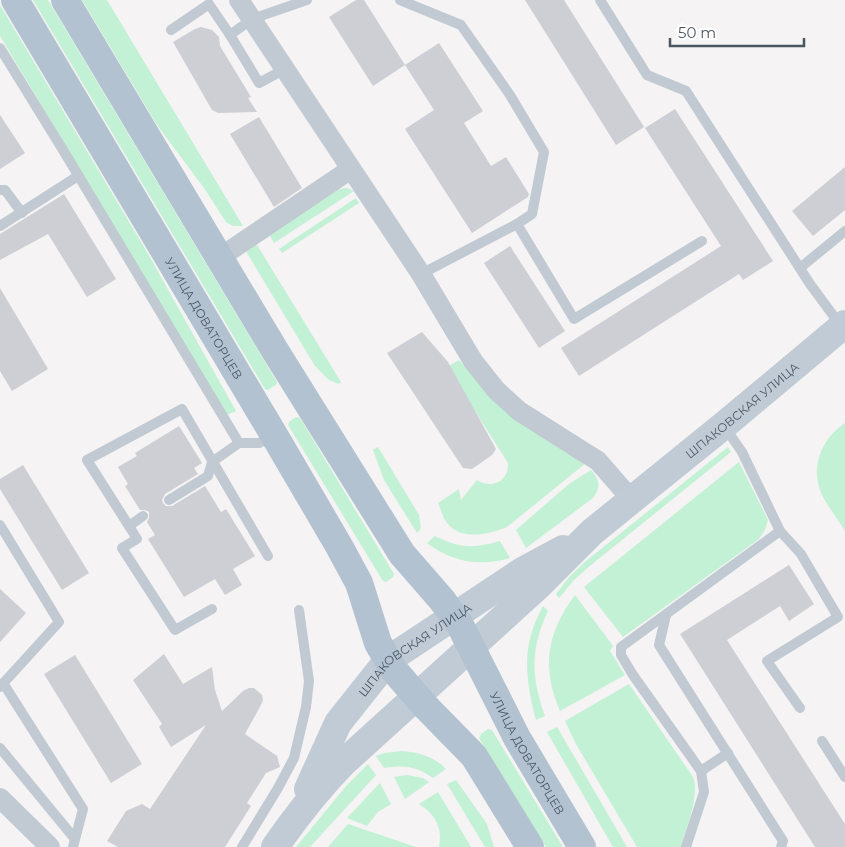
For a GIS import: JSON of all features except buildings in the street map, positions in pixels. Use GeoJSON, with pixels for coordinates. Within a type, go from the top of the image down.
{"type":"FeatureCollection","features":[{"type":"Feature","properties":{"kind":"main road","name":"УЛИЦА ДОВАТОРЦЕВ"},"geometry":{"type":"LineString","coordinates":[[15,0],[274,435],[358,583],[383,651],[393,669],[425,706],[474,756],[530,847]]}},
{"type":"Feature","properties":{"kind":"main road"},"geometry":{"type":"LineString","coordinates":[[65,0],[219,258]]}},
{"type":"Feature","properties":{"kind":"main road","name":"УЛИЦА ДОВАТОРЦЕВ"},"geometry":{"type":"LineString","coordinates":[[219,258],[402,554],[442,600],[460,625],[517,738],[582,847]]}},
{"type":"Feature","properties":{"kind":"main road","name":"ШПАКОВСКАЯ УЛИЦА"},"geometry":{"type":"LineString","coordinates":[[275,847],[293,820],[324,782],[342,764],[536,588],[592,532],[723,426],[843,325]]}},
{"type":"Feature","properties":{"kind":"main road","name":"ШПАКОВСКАЯ УЛИЦА"},"geometry":{"type":"LineString","coordinates":[[293,820],[338,723],[383,651],[592,532]]}},
{"type":"Feature","properties":{"kind":"street"},"geometry":{"type":"LineString","coordinates":[[239,0],[421,274],[473,361],[496,390],[519,411],[598,461],[632,500]]}},
{"type":"Feature","properties":{"kind":"street"},"geometry":{"type":"LineString","coordinates":[[219,258],[352,169]]}},
{"type":"Feature","properties":{"kind":"street"},"geometry":{"type":"LineString","coordinates":[[0,798],[50,847]]}},
{"type":"Feature","properties":{"kind":"lane"},"geometry":{"type":"LineString","coordinates":[[230,36],[252,19],[307,0]]}},
{"type":"Feature","properties":{"kind":"lane"},"geometry":{"type":"LineString","coordinates":[[400,0],[461,25],[510,95],[544,152],[532,214],[517,224],[421,274]]}},
{"type":"Feature","properties":{"kind":"lane"},"geometry":{"type":"LineString","coordinates":[[600,0],[647,75],[686,91],[800,268],[843,325]]}},
{"type":"Feature","properties":{"kind":"lane"},"geometry":{"type":"LineString","coordinates":[[171,30],[209,4],[259,83],[285,69]]}},
{"type":"Feature","properties":{"kind":"lane"},"geometry":{"type":"LineString","coordinates":[[0,48],[239,443]]}},
{"type":"Feature","properties":{"kind":"lane"},"geometry":{"type":"LineString","coordinates":[[0,226],[78,176]]}},
{"type":"Feature","properties":{"kind":"lane"},"geometry":{"type":"LineString","coordinates":[[0,190],[5,190],[22,213]]}},
{"type":"Feature","properties":{"kind":"lane"},"geometry":{"type":"LineString","coordinates":[[517,224],[574,319],[702,241]]}},
{"type":"Feature","properties":{"kind":"lane"},"geometry":{"type":"LineString","coordinates":[[800,268],[845,231]]}},
{"type":"Feature","properties":{"kind":"lane"},"geometry":{"type":"LineString","coordinates":[[212,609],[175,630],[122,548],[137,539],[87,460],[182,410],[268,556]]}},
{"type":"Feature","properties":{"kind":"lane"},"geometry":{"type":"LineString","coordinates":[[723,426],[742,452],[780,530],[801,554],[838,617],[767,661],[800,708]]}},
{"type":"Feature","properties":{"kind":"lane"},"geometry":{"type":"LineString","coordinates":[[169,500],[208,476],[212,462],[239,443],[259,444],[274,435]]}},
{"type":"Feature","properties":{"kind":"lane"},"geometry":{"type":"LineString","coordinates":[[129,526],[144,516]]}},
{"type":"Feature","properties":{"kind":"lane"},"geometry":{"type":"LineString","coordinates":[[0,525],[60,622],[1,685],[83,809],[74,843]]}},
{"type":"Feature","properties":{"kind":"lane"},"geometry":{"type":"LineString","coordinates":[[686,847],[704,792],[701,771],[633,675],[621,655],[620,647],[780,530]]}},
{"type":"Feature","properties":{"kind":"lane"},"geometry":{"type":"LineString","coordinates":[[242,847],[294,758],[306,707],[309,681],[299,610]]}},
{"type":"Feature","properties":{"kind":"lane"},"geometry":{"type":"LineString","coordinates":[[666,615],[659,645],[783,841],[781,847]]}},
{"type":"Feature","properties":{"kind":"lane"},"geometry":{"type":"LineString","coordinates":[[822,741],[845,777]]}},
{"type":"Feature","properties":{"kind":"lane"},"geometry":{"type":"LineString","coordinates":[[0,748],[74,843]]}},
{"type":"Feature","properties":{"kind":"lane"},"geometry":{"type":"LineString","coordinates":[[701,771],[728,753]]}},
{"type":"Feature","properties":{"kind":"green space"},"geometry":{"type":"Polygon","coordinates":[[[33,0],[48,0],[277,382],[268,390],[265,389],[33,0]]]}},
{"type":"Feature","properties":{"kind":"green space"},"geometry":{"type":"Polygon","coordinates":[[[82,0],[107,0],[243,226],[233,226],[226,222],[204,188],[157,125],[82,0]]]}},
{"type":"Feature","properties":{"kind":"green space"},"geometry":{"type":"Polygon","coordinates":[[[0,5],[147,252],[236,411],[227,415],[0,36],[0,5]]]}},
{"type":"Feature","properties":{"kind":"green space"},"geometry":{"type":"Polygon","coordinates":[[[347,188],[354,191],[274,243],[269,234],[339,189],[347,188]]]}},
{"type":"Feature","properties":{"kind":"green space"},"geometry":{"type":"Polygon","coordinates":[[[356,198],[359,203],[282,253],[279,249],[356,198]]]}},
{"type":"Feature","properties":{"kind":"green space"},"geometry":{"type":"Polygon","coordinates":[[[254,240],[341,382],[339,384],[329,380],[315,366],[247,253],[247,249],[254,240]]]}},
{"type":"Feature","properties":{"kind":"green space"},"geometry":{"type":"Polygon","coordinates":[[[459,360],[511,416],[586,463],[507,527],[485,534],[461,533],[454,529],[445,520],[438,503],[459,489],[461,500],[477,480],[483,483],[494,484],[503,479],[508,470],[508,463],[447,367],[459,360]]]}},
{"type":"Feature","properties":{"kind":"green space"},"geometry":{"type":"Polygon","coordinates":[[[296,417],[300,418],[394,574],[386,582],[383,581],[288,425],[296,417]]]}},
{"type":"Feature","properties":{"kind":"green space"},"geometry":{"type":"Polygon","coordinates":[[[845,423],[845,531],[822,495],[818,485],[817,474],[820,454],[824,445],[837,429],[845,423]]]}},
{"type":"Feature","properties":{"kind":"green space"},"geometry":{"type":"Polygon","coordinates":[[[378,447],[419,515],[421,528],[417,533],[384,480],[373,450],[378,447]]]}},
{"type":"Feature","properties":{"kind":"green space"},"geometry":{"type":"Polygon","coordinates":[[[728,447],[731,452],[591,565],[574,580],[559,598],[556,594],[570,576],[586,561],[728,447]]]}},
{"type":"Feature","properties":{"kind":"green space"},"geometry":{"type":"Polygon","coordinates":[[[739,462],[768,520],[765,530],[759,539],[623,637],[584,587],[739,462]]]}},
{"type":"Feature","properties":{"kind":"green space"},"geometry":{"type":"Polygon","coordinates":[[[591,470],[598,484],[593,498],[526,548],[516,530],[569,484],[591,470]]]}},
{"type":"Feature","properties":{"kind":"green space"},"geometry":{"type":"Polygon","coordinates":[[[435,536],[452,543],[467,546],[500,541],[510,558],[487,562],[466,561],[446,555],[427,543],[435,536]]]}},
{"type":"Feature","properties":{"kind":"green space"},"geometry":{"type":"Polygon","coordinates":[[[575,595],[613,646],[610,651],[625,675],[560,711],[550,679],[550,650],[558,623],[575,595]]]}},
{"type":"Feature","properties":{"kind":"green space"},"geometry":{"type":"Polygon","coordinates":[[[543,606],[548,611],[538,638],[534,663],[537,688],[545,716],[536,720],[529,690],[527,662],[531,635],[543,606]]]}},
{"type":"Feature","properties":{"kind":"green space"},"geometry":{"type":"Polygon","coordinates":[[[629,684],[693,777],[695,785],[694,802],[681,847],[637,847],[576,744],[565,721],[629,684]]]}},
{"type":"Feature","properties":{"kind":"green space"},"geometry":{"type":"Polygon","coordinates":[[[557,727],[627,847],[613,847],[547,732],[557,727]]]}},
{"type":"Feature","properties":{"kind":"green space"},"geometry":{"type":"Polygon","coordinates":[[[488,729],[492,730],[563,847],[546,847],[479,738],[488,729]]]}},
{"type":"Feature","properties":{"kind":"green space"},"geometry":{"type":"Polygon","coordinates":[[[402,751],[426,756],[437,761],[446,769],[433,778],[410,767],[384,768],[376,756],[402,751]]]}},
{"type":"Feature","properties":{"kind":"green space"},"geometry":{"type":"Polygon","coordinates":[[[368,764],[376,775],[310,847],[296,847],[347,785],[368,764]]]}},
{"type":"Feature","properties":{"kind":"green space"},"geometry":{"type":"Polygon","coordinates":[[[407,775],[423,778],[429,782],[405,799],[394,777],[407,775]]]}},
{"type":"Feature","properties":{"kind":"green space"},"geometry":{"type":"Polygon","coordinates":[[[456,780],[487,824],[494,847],[485,847],[447,784],[456,780]]]}},
{"type":"Feature","properties":{"kind":"green space"},"geometry":{"type":"Polygon","coordinates":[[[380,783],[391,804],[378,812],[367,826],[347,818],[380,783]]]}},
{"type":"Feature","properties":{"kind":"green space"},"geometry":{"type":"Polygon","coordinates":[[[438,792],[471,847],[439,847],[439,828],[429,812],[419,804],[438,792]]]}},
{"type":"Feature","properties":{"kind":"green space"},"geometry":{"type":"Polygon","coordinates":[[[348,824],[416,847],[328,847],[348,824]]]}}]}
